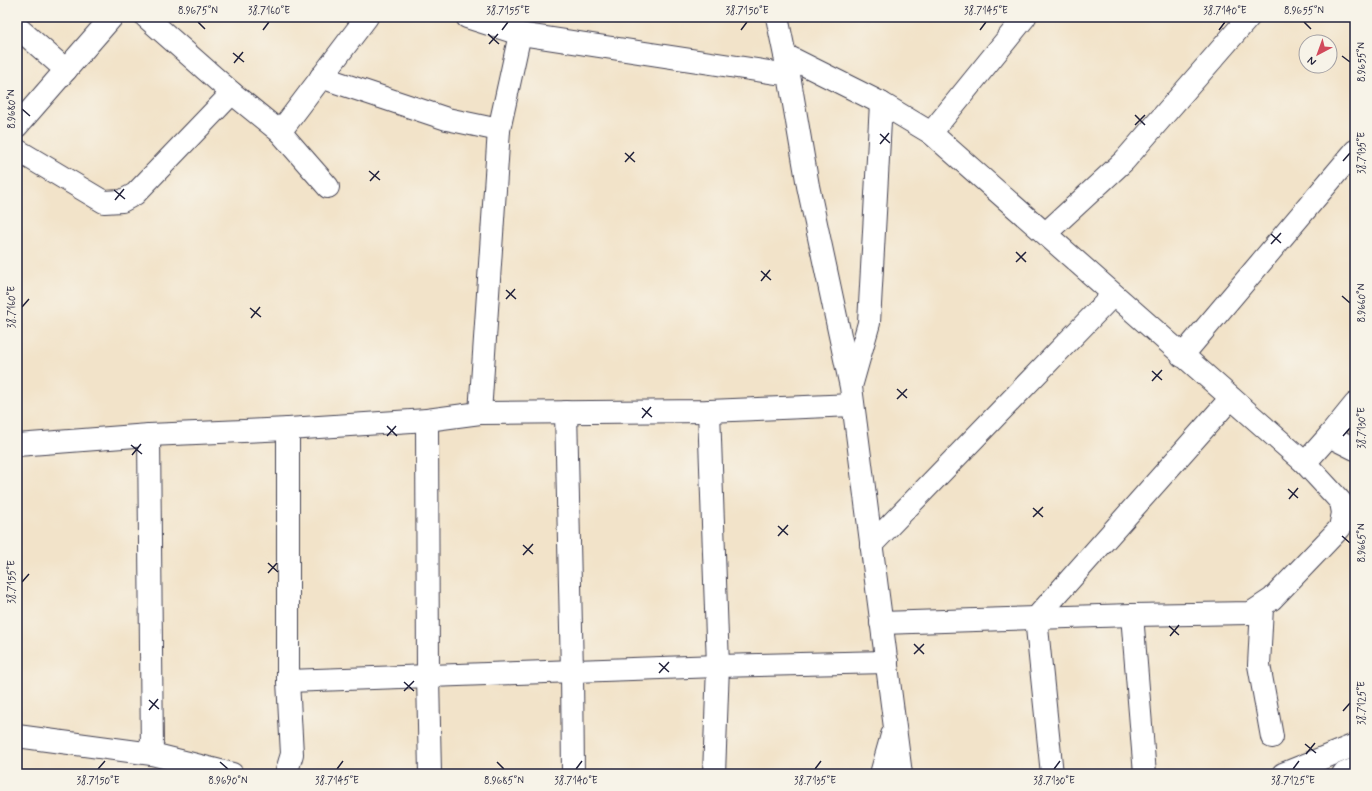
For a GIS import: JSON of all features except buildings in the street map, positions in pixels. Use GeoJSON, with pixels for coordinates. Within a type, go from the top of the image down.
{"type":"FeatureCollection","features":[{"type":"Feature","properties":{"kind":"street"},"geometry":{"type":"LineString","coordinates":[[17,126],[112,17]]}},
{"type":"Feature","properties":{"kind":"street"},"geometry":{"type":"LineString","coordinates":[[146,17],[232,93],[280,132],[328,187]]}},
{"type":"Feature","properties":{"kind":"street"},"geometry":{"type":"LineString","coordinates":[[280,132],[367,17]]}},
{"type":"Feature","properties":{"kind":"street"},"geometry":{"type":"LineString","coordinates":[[467,17],[520,34],[787,65],[881,103],[931,133],[1305,463],[1341,502],[1343,514],[1340,528],[1272,599],[1251,613],[1132,615],[881,623]]}},
{"type":"Feature","properties":{"kind":"street"},"geometry":{"type":"LineString","coordinates":[[794,17],[778,25],[787,65],[808,186],[852,396],[901,774]]}},
{"type":"Feature","properties":{"kind":"street"},"geometry":{"type":"LineString","coordinates":[[931,133],[1025,17]]}},
{"type":"Feature","properties":{"kind":"street"},"geometry":{"type":"LineString","coordinates":[[1046,233],[1124,161],[1250,17]]}},
{"type":"Feature","properties":{"kind":"street"},"geometry":{"type":"LineString","coordinates":[[17,27],[66,70]]}},
{"type":"Feature","properties":{"kind":"street"},"geometry":{"type":"LineString","coordinates":[[480,413],[499,130],[520,34]]}},
{"type":"Feature","properties":{"kind":"street"},"geometry":{"type":"LineString","coordinates":[[321,77],[447,119],[499,130]]}},
{"type":"Feature","properties":{"kind":"street"},"geometry":{"type":"LineString","coordinates":[[17,150],[104,202],[122,201],[135,194],[232,93]]}},
{"type":"Feature","properties":{"kind":"street"},"geometry":{"type":"LineString","coordinates":[[852,396],[868,323],[881,103]]}},
{"type":"Feature","properties":{"kind":"street"},"geometry":{"type":"LineString","coordinates":[[1182,356],[1355,151]]}},
{"type":"Feature","properties":{"kind":"street"},"geometry":{"type":"LineString","coordinates":[[871,545],[1114,295]]}},
{"type":"Feature","properties":{"kind":"street"},"geometry":{"type":"LineString","coordinates":[[17,445],[149,435],[428,420],[480,413],[709,411],[852,396]]}},
{"type":"Feature","properties":{"kind":"street"},"geometry":{"type":"LineString","coordinates":[[1052,774],[1036,618],[1231,398]]}},
{"type":"Feature","properties":{"kind":"street"},"geometry":{"type":"LineString","coordinates":[[1305,463],[1355,404]]}},
{"type":"Feature","properties":{"kind":"street"},"geometry":{"type":"LineString","coordinates":[[709,411],[718,666],[714,774]]}},
{"type":"Feature","properties":{"kind":"street"},"geometry":{"type":"LineString","coordinates":[[566,412],[573,774]]}},
{"type":"Feature","properties":{"kind":"street"},"geometry":{"type":"LineString","coordinates":[[428,420],[428,676],[430,774]]}},
{"type":"Feature","properties":{"kind":"street"},"geometry":{"type":"LineString","coordinates":[[286,774],[292,754],[288,681],[288,428]]}},
{"type":"Feature","properties":{"kind":"street"},"geometry":{"type":"LineString","coordinates":[[149,435],[152,754]]}},
{"type":"Feature","properties":{"kind":"street"},"geometry":{"type":"LineString","coordinates":[[1329,436],[1355,449]]}},
{"type":"Feature","properties":{"kind":"street"},"geometry":{"type":"LineString","coordinates":[[1262,607],[1259,665],[1272,737]]}},
{"type":"Feature","properties":{"kind":"street"},"geometry":{"type":"LineString","coordinates":[[1132,615],[1145,774]]}},
{"type":"Feature","properties":{"kind":"street"},"geometry":{"type":"LineString","coordinates":[[288,681],[718,666],[887,662]]}},
{"type":"Feature","properties":{"kind":"street"},"geometry":{"type":"LineString","coordinates":[[881,774],[894,725]]}},
{"type":"Feature","properties":{"kind":"street"},"geometry":{"type":"LineString","coordinates":[[17,736],[152,754],[232,774]]}},
{"type":"Feature","properties":{"kind":"street"},"geometry":{"type":"LineString","coordinates":[[1282,774],[1355,745]]}},
{"type":"Feature","properties":{"kind":"street"},"geometry":{"type":"LineString","coordinates":[[1343,774],[1355,769]]}}]}
